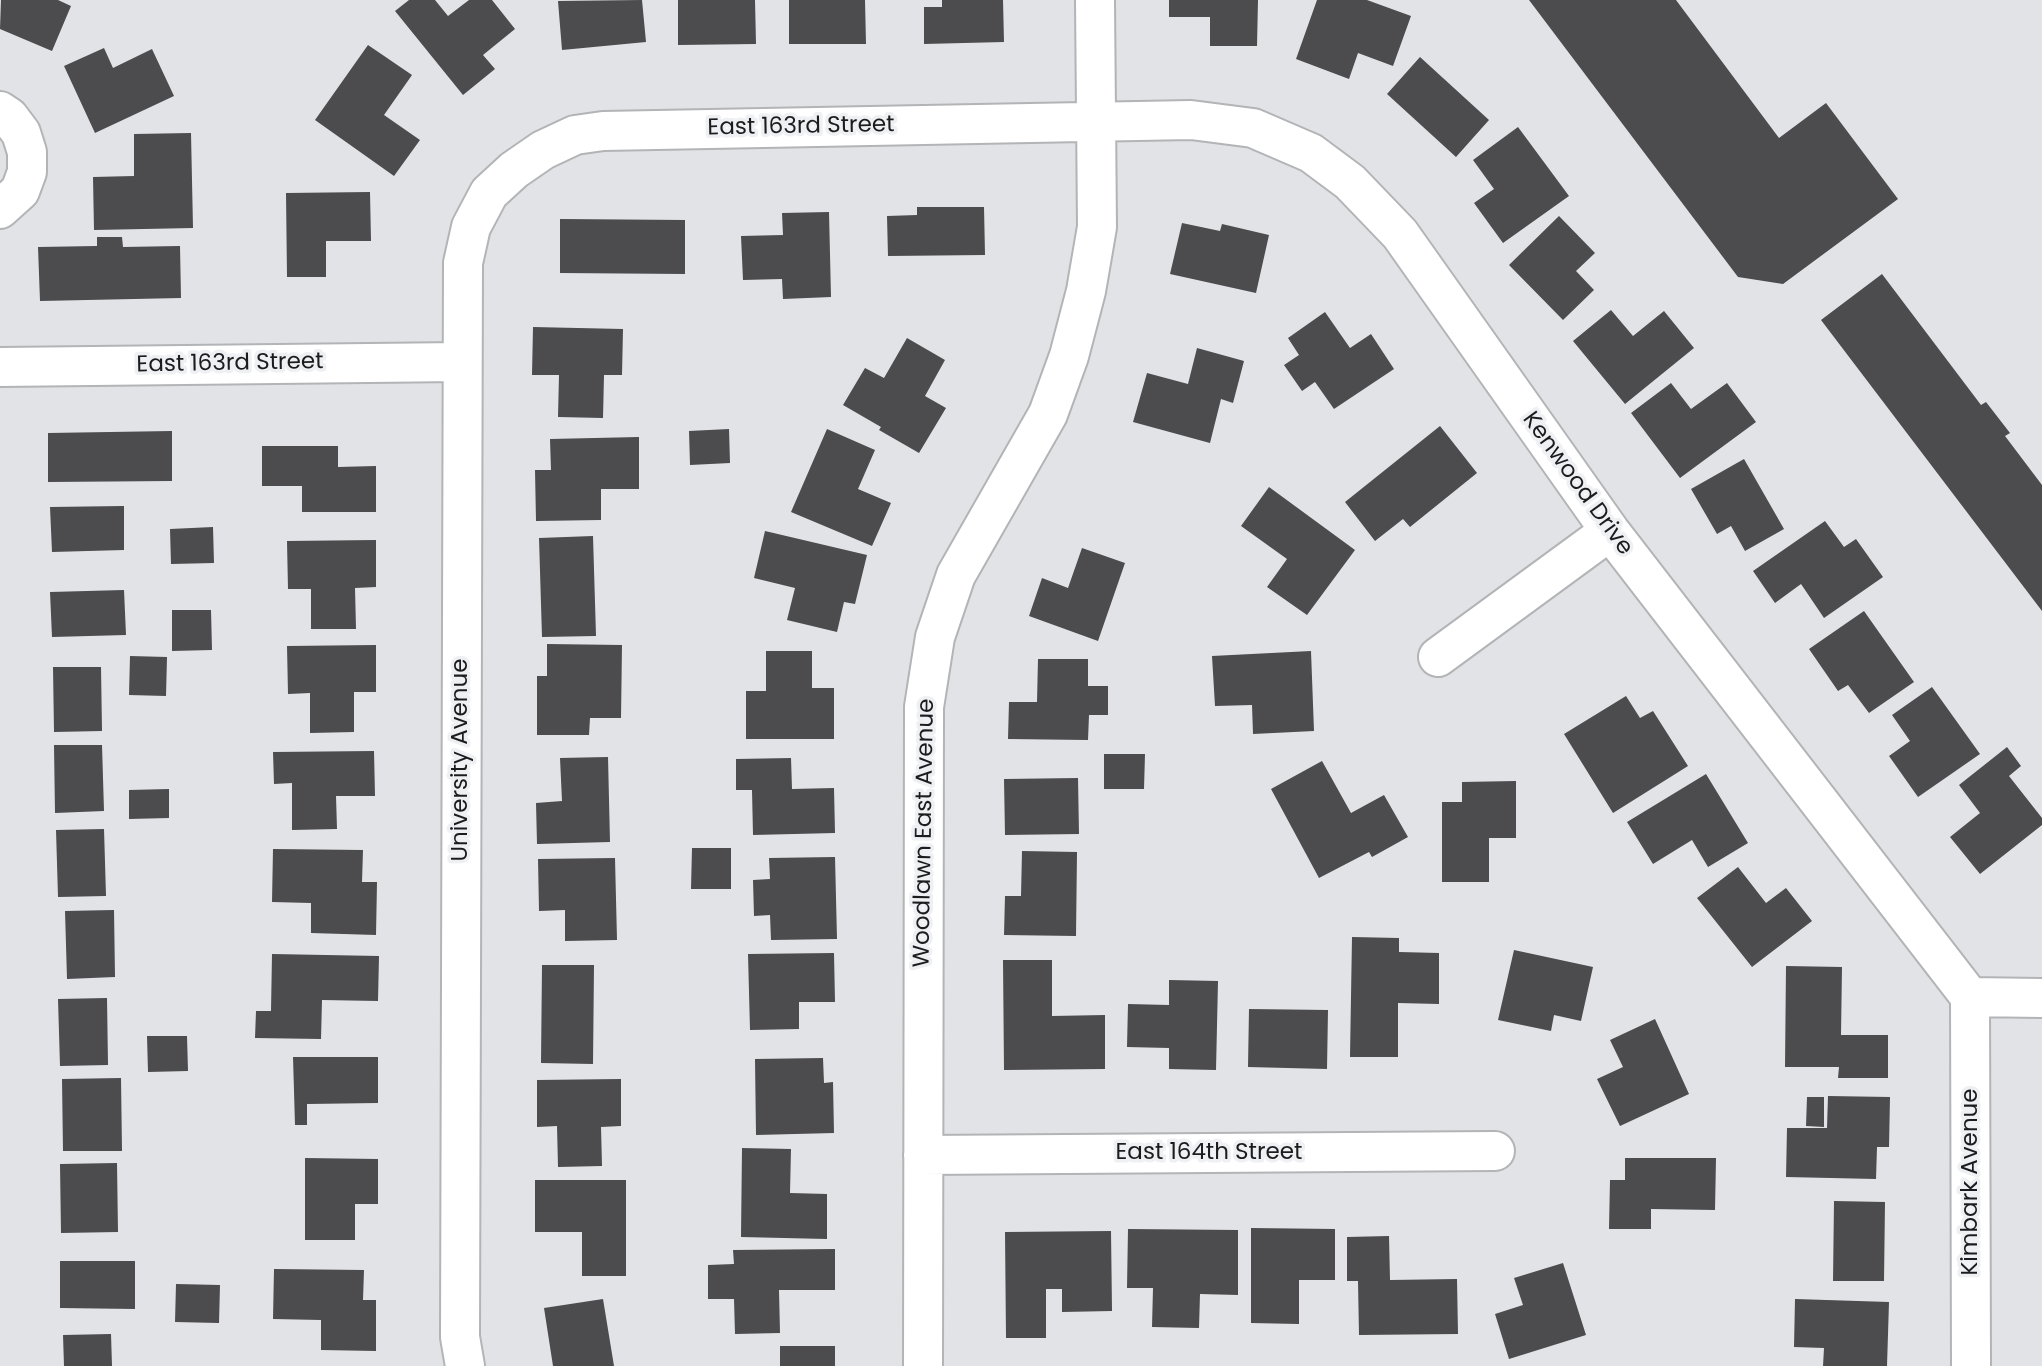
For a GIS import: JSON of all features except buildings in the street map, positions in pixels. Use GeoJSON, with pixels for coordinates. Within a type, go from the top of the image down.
{"type":"FeatureCollection","features":[{"type":"Feature","properties":{"kind":"street","name":"Woodlawn East Avenue"},"geometry":{"type":"LineString","coordinates":[[923,1366],[924,707],[935,637],[956,575],[1048,414],[1069,356],[1086,291],[1097,227],[1095,0]]}},
{"type":"Feature","properties":{"kind":"street"},"geometry":{"type":"LineString","coordinates":[[0,111],[9,117],[21,133],[27,152],[27,172],[19,191],[0,209]]}},
{"type":"Feature","properties":{"kind":"street","name":"Kenwood Drive"},"geometry":{"type":"LineString","coordinates":[[1097,122],[1191,120],[1254,128],[1311,153],[1350,182],[1400,234],[1610,531],[1970,998]]}},
{"type":"Feature","properties":{"kind":"street","name":"East 163rd Street"},"geometry":{"type":"LineString","coordinates":[[514,170],[543,150],[575,135],[603,131],[1097,122]]}},
{"type":"Feature","properties":{"kind":"street","name":"University Avenue"},"geometry":{"type":"LineString","coordinates":[[465,1366],[460,1337],[463,263],[471,227],[489,193],[514,170]]}},
{"type":"Feature","properties":{"kind":"street","name":"East 163rd Street"},"geometry":{"type":"LineString","coordinates":[[0,367],[461,362]]}},
{"type":"Feature","properties":{"kind":"street"},"geometry":{"type":"LineString","coordinates":[[1438,657],[1610,531]]}},
{"type":"Feature","properties":{"kind":"street"},"geometry":{"type":"LineString","coordinates":[[1970,998],[2042,998]]}},
{"type":"Feature","properties":{"kind":"street","name":"Kimbark Avenue"},"geometry":{"type":"LineString","coordinates":[[1970,998],[1971,1366]]}},
{"type":"Feature","properties":{"kind":"street","name":"East 164th Street"},"geometry":{"type":"LineString","coordinates":[[923,1154],[1495,1151]]}}]}
